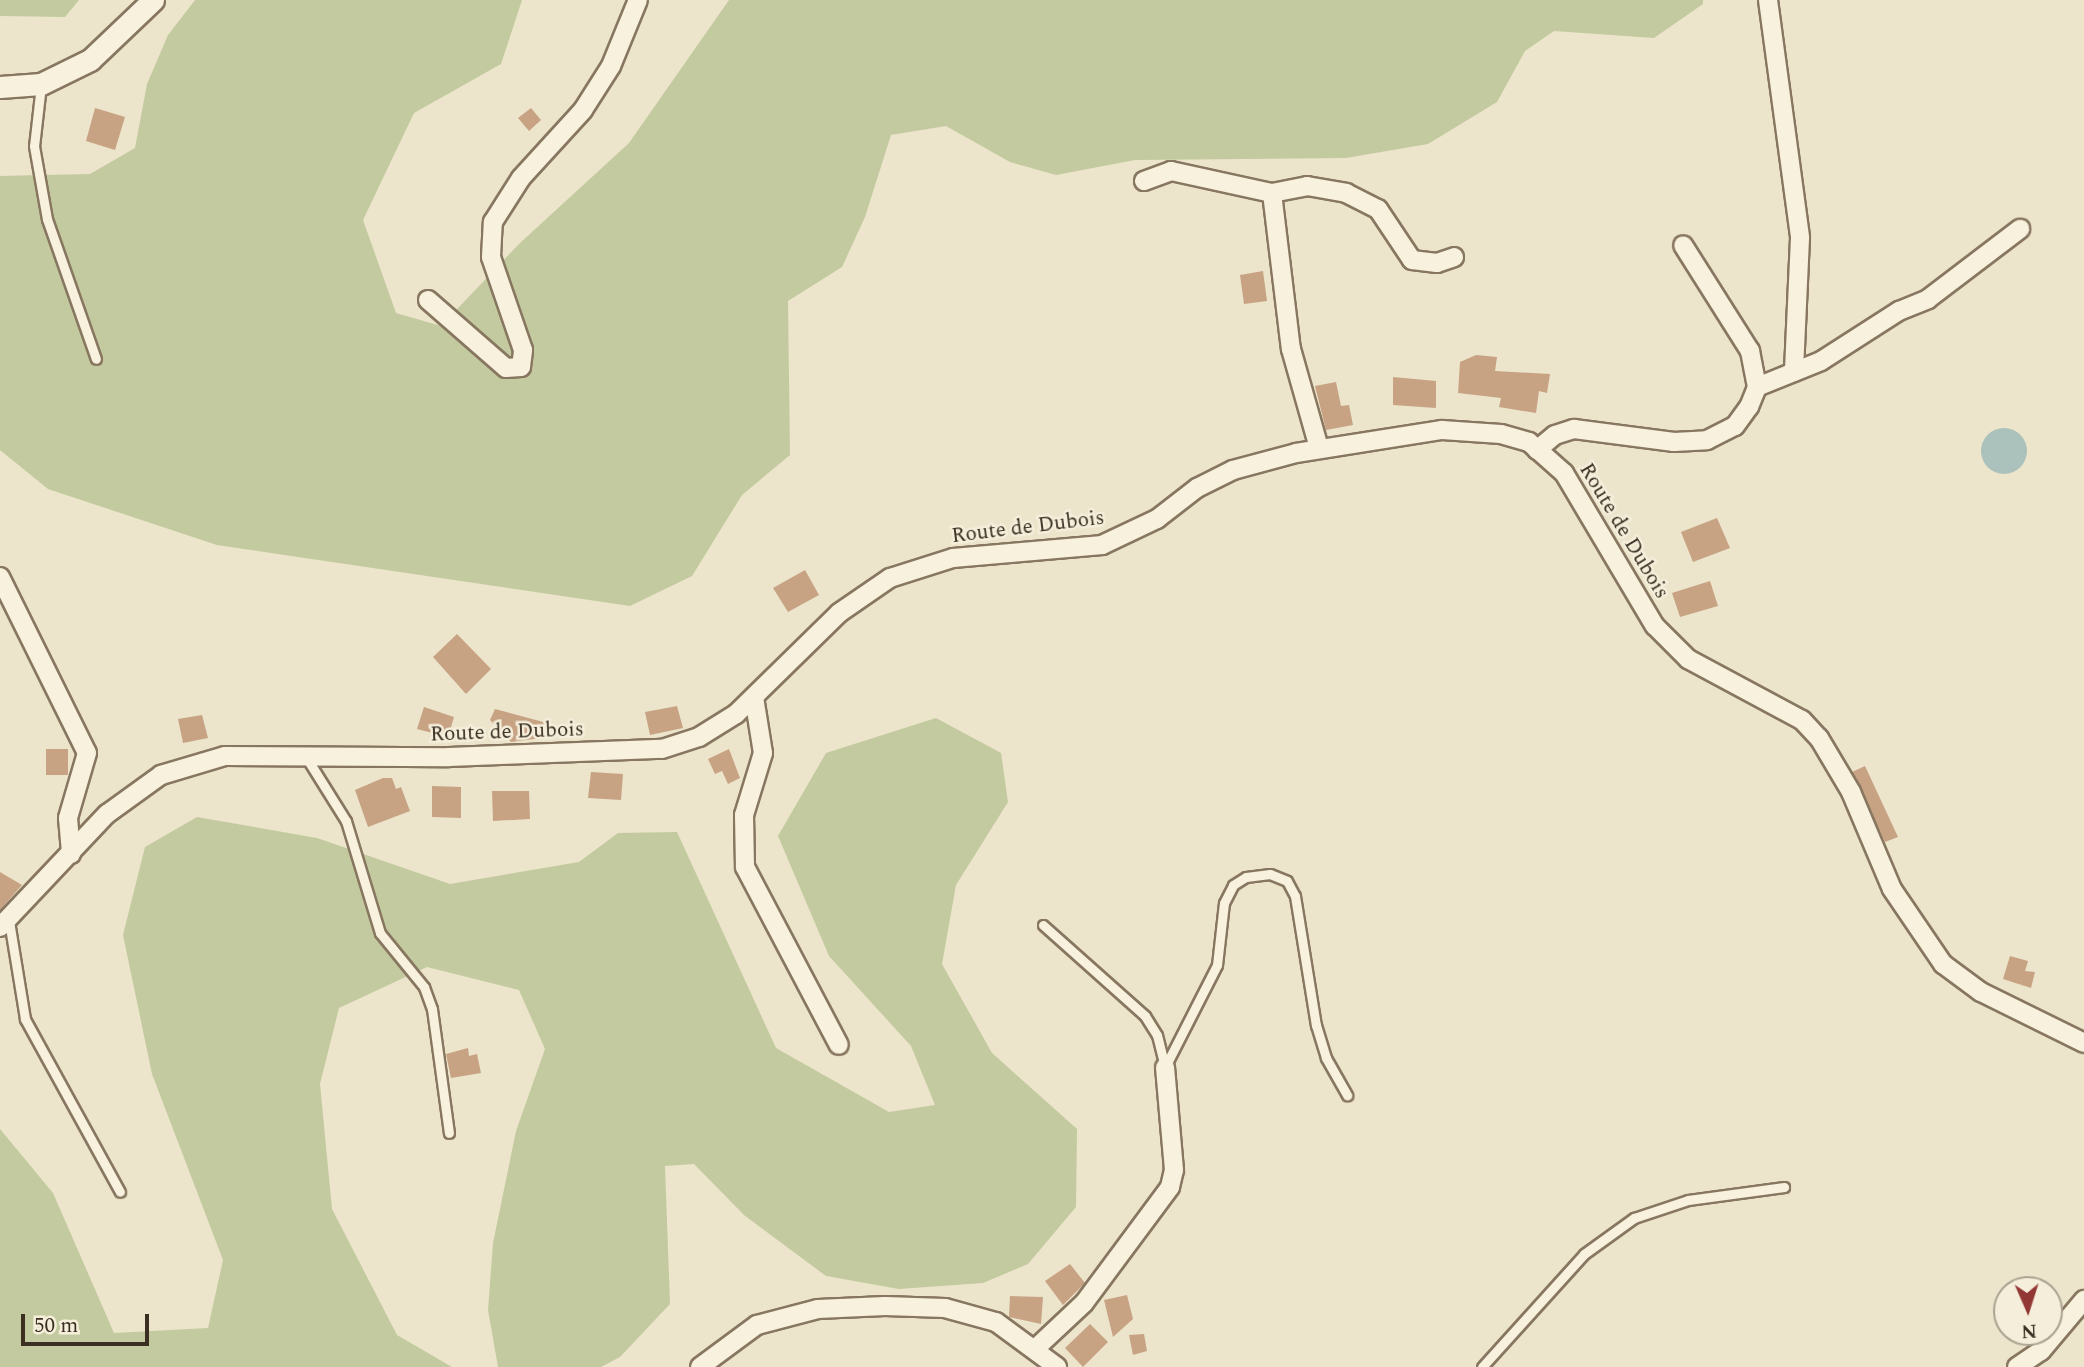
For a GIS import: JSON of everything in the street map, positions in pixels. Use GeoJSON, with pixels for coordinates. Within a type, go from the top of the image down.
{"type":"FeatureCollection","features":[{"type":"Feature","properties":{"kind":"street"},"geometry":{"type":"LineString","coordinates":[[0,87],[41,84],[90,60],[153,0]]}},
{"type":"Feature","properties":{"kind":"street"},"geometry":{"type":"LineString","coordinates":[[428,300],[506,368],[515,369],[524,363],[491,257],[493,222],[521,178],[583,110],[611,66],[638,0]]}},
{"type":"Feature","properties":{"kind":"street"},"geometry":{"type":"LineString","coordinates":[[1768,0],[1800,238],[1794,372]]}},
{"type":"Feature","properties":{"kind":"street"},"geometry":{"type":"LineString","coordinates":[[1144,181],[1171,171],[1272,193],[1307,186],[1346,192],[1377,209],[1412,260],[1437,263],[1454,257]]}},
{"type":"Feature","properties":{"kind":"street"},"geometry":{"type":"LineString","coordinates":[[1272,193],[1291,349],[1319,448]]}},
{"type":"Feature","properties":{"kind":"street"},"geometry":{"type":"LineString","coordinates":[[1756,387],[1821,361],[1899,311],[1953,284],[1983,253],[2020,229]]}},
{"type":"Feature","properties":{"kind":"street"},"geometry":{"type":"LineString","coordinates":[[1537,450],[1555,435],[1574,429],[1674,442],[1707,440],[1735,426],[1756,387],[1750,351],[1683,244]]}},
{"type":"Feature","properties":{"kind":"street","name":"Route de Dubois"},"geometry":{"type":"LineString","coordinates":[[4,924],[107,814],[161,775],[225,756],[449,757],[662,749],[699,737],[754,697],[839,613],[890,578],[953,558],[1102,545],[1157,519],[1197,488],[1233,471],[1319,448],[1442,430],[1501,434],[1529,442],[1564,473],[1655,626],[1688,659],[1802,720],[1819,738],[1851,792],[1892,889],[1943,964],[1981,992],[2084,1042]]}},
{"type":"Feature","properties":{"kind":"street"},"geometry":{"type":"LineString","coordinates":[[0,578],[87,753],[68,818],[71,854]]}},
{"type":"Feature","properties":{"kind":"street"},"geometry":{"type":"LineString","coordinates":[[754,697],[763,753],[744,816],[745,867],[839,1045]]}},
{"type":"Feature","properties":{"kind":"street"},"geometry":{"type":"LineString","coordinates":[[1036,1348],[1084,1303],[1170,1187],[1174,1170],[1165,1067]]}},
{"type":"Feature","properties":{"kind":"street"},"geometry":{"type":"LineString","coordinates":[[2017,1367],[2041,1351],[2084,1300]]}},
{"type":"Feature","properties":{"kind":"street"},"geometry":{"type":"LineString","coordinates":[[699,1367],[757,1325],[818,1309],[945,1308],[996,1322],[1036,1348],[1057,1367]]}},
{"type":"Feature","properties":{"kind":"lane"},"geometry":{"type":"LineString","coordinates":[[41,84],[34,145],[47,219],[96,359]]}},
{"type":"Feature","properties":{"kind":"lane"},"geometry":{"type":"LineString","coordinates":[[306,756],[345,821],[380,933],[428,998],[449,1133]]}},
{"type":"Feature","properties":{"kind":"lane"},"geometry":{"type":"LineString","coordinates":[[1165,1067],[1217,965],[1228,894],[1246,877],[1270,874],[1287,881],[1295,896],[1316,1025],[1326,1058],[1348,1095]]}},
{"type":"Feature","properties":{"kind":"lane"},"geometry":{"type":"LineString","coordinates":[[4,924],[25,1019],[120,1192]]}},
{"type":"Feature","properties":{"kind":"lane"},"geometry":{"type":"LineString","coordinates":[[1043,925],[1145,1016],[1157,1035],[1165,1067]]}},
{"type":"Feature","properties":{"kind":"lane"},"geometry":{"type":"LineString","coordinates":[[1482,1367],[1584,1254],[1634,1218],[1688,1200],[1783,1187]]}},
{"type":"Feature","properties":{"kind":"green space"},"geometry":{"type":"Polygon","coordinates":[[[0,0],[79,0],[65,17],[0,16],[0,0]]]}},
{"type":"Feature","properties":{"kind":"green space"},"geometry":{"type":"Polygon","coordinates":[[[195,0],[522,0],[501,64],[414,113],[363,220],[396,313],[441,326],[520,243],[629,143],[729,0],[1703,0],[1703,4],[1654,38],[1554,31],[1525,51],[1497,102],[1428,144],[1346,158],[1135,160],[1056,175],[1010,162],[946,126],[891,135],[865,217],[842,267],[788,301],[790,455],[742,495],[692,576],[630,606],[217,545],[48,489],[0,450],[0,176],[90,174],[135,148],[147,84],[168,35],[195,0]]]}},
{"type":"Feature","properties":{"kind":"green space"},"geometry":{"type":"Polygon","coordinates":[[[936,718],[1001,753],[1008,802],[956,885],[942,964],[992,1053],[1077,1129],[1076,1207],[1028,1264],[983,1283],[899,1289],[826,1276],[744,1215],[694,1164],[665,1166],[670,1304],[620,1357],[601,1367],[498,1367],[488,1310],[493,1243],[516,1131],[545,1049],[519,990],[427,967],[339,1008],[320,1084],[332,1209],[397,1335],[452,1367],[0,1367],[0,1129],[53,1193],[114,1333],[208,1328],[223,1260],[152,1074],[123,935],[145,847],[197,817],[317,838],[450,884],[579,862],[618,833],[677,832],[776,1048],[889,1112],[935,1105],[911,1046],[829,956],[778,836],[826,753],[936,718]]]}},
{"type":"Feature","properties":{"kind":"water"},"geometry":{"type":"Polygon","coordinates":[[[2004,428],[2020,435],[2027,451],[2020,467],[2004,474],[1988,467],[1981,451],[1988,435],[2004,428]]]}},
{"type":"Feature","properties":{"kind":"building"},"geometry":{"type":"Polygon","coordinates":[[[95,108],[125,117],[115,150],[86,141],[95,108]]]}},
{"type":"Feature","properties":{"kind":"building"},"geometry":{"type":"Polygon","coordinates":[[[531,108],[541,120],[529,131],[518,118],[531,108]]]}},
{"type":"Feature","properties":{"kind":"building"},"geometry":{"type":"Polygon","coordinates":[[[1263,271],[1267,301],[1244,304],[1240,275],[1263,271]]]}},
{"type":"Feature","properties":{"kind":"building"},"geometry":{"type":"Polygon","coordinates":[[[1476,355],[1497,357],[1495,371],[1550,374],[1547,393],[1539,391],[1536,413],[1499,407],[1501,398],[1458,393],[1460,362],[1476,355]]]}},
{"type":"Feature","properties":{"kind":"building"},"geometry":{"type":"Polygon","coordinates":[[[1393,377],[1436,381],[1436,408],[1393,405],[1393,377]]]}},
{"type":"Feature","properties":{"kind":"building"},"geometry":{"type":"Polygon","coordinates":[[[1336,382],[1341,406],[1349,405],[1353,425],[1326,430],[1315,386],[1336,382]]]}},
{"type":"Feature","properties":{"kind":"building"},"geometry":{"type":"Polygon","coordinates":[[[1717,518],[1730,548],[1693,562],[1681,532],[1717,518]]]}},
{"type":"Feature","properties":{"kind":"building"},"geometry":{"type":"Polygon","coordinates":[[[805,570],[819,595],[788,612],[773,588],[805,570]]]}},
{"type":"Feature","properties":{"kind":"building"},"geometry":{"type":"Polygon","coordinates":[[[1710,581],[1718,606],[1680,617],[1672,593],[1710,581]]]}},
{"type":"Feature","properties":{"kind":"building"},"geometry":{"type":"Polygon","coordinates":[[[457,634],[491,669],[466,694],[433,657],[457,634]]]}},
{"type":"Feature","properties":{"kind":"building"},"geometry":{"type":"Polygon","coordinates":[[[677,706],[683,728],[650,735],[645,712],[677,706]]]}},
{"type":"Feature","properties":{"kind":"building"},"geometry":{"type":"Polygon","coordinates":[[[424,707],[454,717],[448,737],[417,729],[424,707]]]}},
{"type":"Feature","properties":{"kind":"building"},"geometry":{"type":"Polygon","coordinates":[[[495,709],[547,723],[542,738],[511,742],[490,720],[495,709]]]}},
{"type":"Feature","properties":{"kind":"building"},"geometry":{"type":"Polygon","coordinates":[[[202,715],[208,738],[183,743],[178,719],[202,715]]]}},
{"type":"Feature","properties":{"kind":"building"},"geometry":{"type":"Polygon","coordinates":[[[46,749],[68,749],[68,775],[46,775],[46,749]]]}},
{"type":"Feature","properties":{"kind":"building"},"geometry":{"type":"Polygon","coordinates":[[[729,749],[740,778],[728,784],[722,771],[715,774],[708,759],[729,749]]]}},
{"type":"Feature","properties":{"kind":"building"},"geometry":{"type":"Polygon","coordinates":[[[1865,766],[1898,837],[1885,842],[1852,772],[1865,766]]]}},
{"type":"Feature","properties":{"kind":"building"},"geometry":{"type":"Polygon","coordinates":[[[591,772],[623,774],[621,800],[588,798],[591,772]]]}},
{"type":"Feature","properties":{"kind":"building"},"geometry":{"type":"Polygon","coordinates":[[[383,778],[392,778],[396,789],[401,787],[410,811],[368,827],[355,790],[383,778]]]}},
{"type":"Feature","properties":{"kind":"building"},"geometry":{"type":"Polygon","coordinates":[[[432,786],[461,787],[461,818],[432,817],[432,786]]]}},
{"type":"Feature","properties":{"kind":"building"},"geometry":{"type":"Polygon","coordinates":[[[492,791],[529,791],[530,819],[493,821],[492,791]]]}},
{"type":"Feature","properties":{"kind":"building"},"geometry":{"type":"Polygon","coordinates":[[[0,872],[22,885],[0,910],[0,872]]]}},
{"type":"Feature","properties":{"kind":"building"},"geometry":{"type":"Polygon","coordinates":[[[2010,956],[2028,961],[2025,971],[2035,972],[2031,988],[2003,979],[2010,956]]]}},
{"type":"Feature","properties":{"kind":"building"},"geometry":{"type":"Polygon","coordinates":[[[468,1048],[469,1056],[477,1054],[481,1073],[451,1078],[446,1054],[468,1048]]]}},
{"type":"Feature","properties":{"kind":"building"},"geometry":{"type":"Polygon","coordinates":[[[1070,1264],[1085,1283],[1063,1305],[1045,1281],[1070,1264]]]}},
{"type":"Feature","properties":{"kind":"building"},"geometry":{"type":"Polygon","coordinates":[[[1127,1295],[1133,1319],[1113,1337],[1104,1300],[1127,1295]]]}},
{"type":"Feature","properties":{"kind":"building"},"geometry":{"type":"Polygon","coordinates":[[[1010,1296],[1043,1297],[1041,1324],[1009,1317],[1010,1296]]]}},
{"type":"Feature","properties":{"kind":"building"},"geometry":{"type":"Polygon","coordinates":[[[1090,1324],[1108,1342],[1083,1367],[1065,1348],[1090,1324]]]}},
{"type":"Feature","properties":{"kind":"building"},"geometry":{"type":"Polygon","coordinates":[[[1144,1334],[1147,1351],[1133,1355],[1129,1335],[1144,1334]]]}}]}
